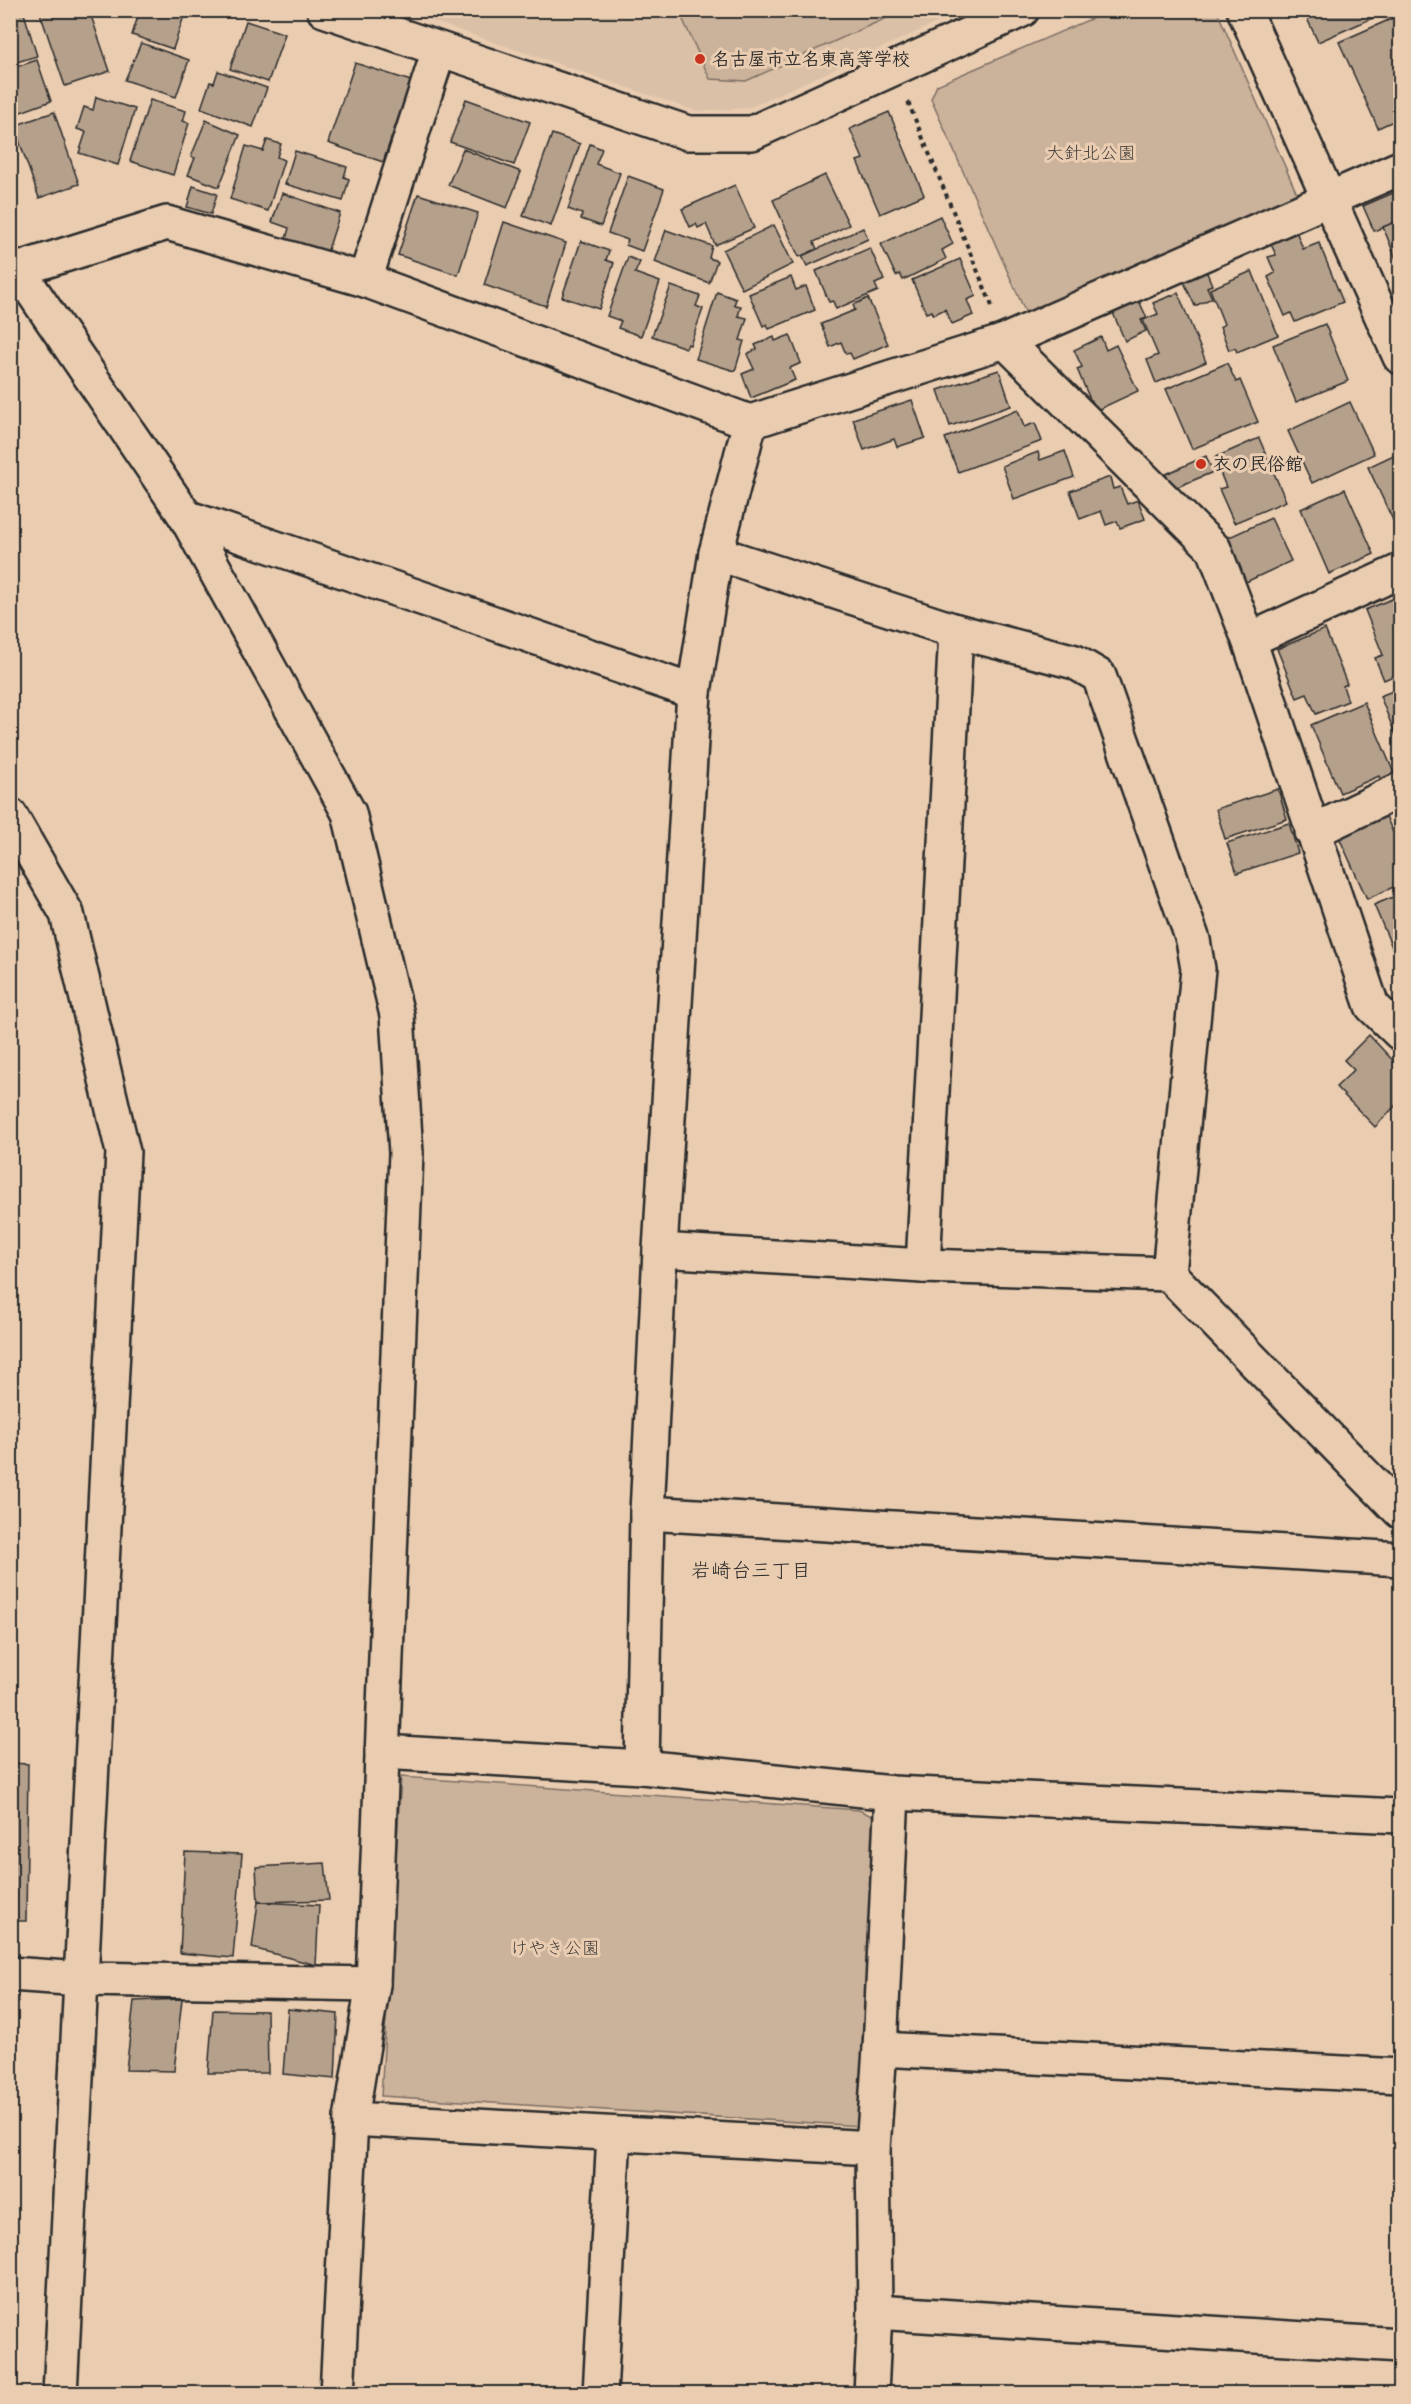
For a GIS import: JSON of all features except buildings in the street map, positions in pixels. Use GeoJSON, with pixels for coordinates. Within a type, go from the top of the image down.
{"type":"FeatureCollection","features":[{"type":"Feature","properties":{"kind":"street"},"geometry":{"type":"LineString","coordinates":[[324,10],[688,133],[752,134],[1022,10]]}},
{"type":"Feature","properties":{"kind":"street"},"geometry":{"type":"LineString","coordinates":[[1244,10],[1401,357]]}},
{"type":"Feature","properties":{"kind":"street"},"geometry":{"type":"LineString","coordinates":[[365,280],[439,50]]}},
{"type":"Feature","properties":{"kind":"street"},"geometry":{"type":"LineString","coordinates":[[337,2394],[351,2119],[373,1984],[406,1153],[397,1015],[349,813],[186,517],[14,271],[167,223],[365,280],[750,422],[1005,340],[1401,168]]}},
{"type":"Feature","properties":{"kind":"street"},"geometry":{"type":"LineString","coordinates":[[1005,340],[1214,549],[1249,640],[1372,1006],[1395,1019]]}},
{"type":"Feature","properties":{"kind":"street"},"geometry":{"type":"LineString","coordinates":[[642,1767],[647,1513],[660,1250],[694,692],[716,553],[750,422]]}},
{"type":"Feature","properties":{"kind":"street"},"geometry":{"type":"LineString","coordinates":[[186,517],[694,692]]}},
{"type":"Feature","properties":{"kind":"street"},"geometry":{"type":"LineString","coordinates":[[716,553],[956,631],[1075,662],[1099,676],[1192,940],[1198,969],[1169,1274]]}},
{"type":"Feature","properties":{"kind":"street"},"geometry":{"type":"LineString","coordinates":[[1249,640],[1401,571]]}},
{"type":"Feature","properties":{"kind":"street"},"geometry":{"type":"LineString","coordinates":[[923,1266],[956,631]]}},
{"type":"Feature","properties":{"kind":"street"},"geometry":{"type":"LineString","coordinates":[[1312,832],[1401,790]]}},
{"type":"Feature","properties":{"kind":"street"},"geometry":{"type":"LineString","coordinates":[[10,815],[67,914],[123,1152],[60,2394]]}},
{"type":"Feature","properties":{"kind":"street"},"geometry":{"type":"LineString","coordinates":[[660,1250],[923,1266],[1169,1274],[1401,1511]]}},
{"type":"Feature","properties":{"kind":"street"},"geometry":{"type":"LineString","coordinates":[[647,1513],[1401,1559]]}},
{"type":"Feature","properties":{"kind":"street"},"geometry":{"type":"LineString","coordinates":[[382,1752],[642,1767],[891,1793],[1401,1816]]}},
{"type":"Feature","properties":{"kind":"street"},"geometry":{"type":"LineString","coordinates":[[871,2394],[875,2312],[873,2148],[880,2049],[891,1793]]}},
{"type":"Feature","properties":{"kind":"street"},"geometry":{"type":"LineString","coordinates":[[10,1974],[82,1979],[373,1984]]}},
{"type":"Feature","properties":{"kind":"street"},"geometry":{"type":"LineString","coordinates":[[880,2049],[1401,2076]]}},
{"type":"Feature","properties":{"kind":"street"},"geometry":{"type":"LineString","coordinates":[[351,2119],[873,2148]]}},
{"type":"Feature","properties":{"kind":"street"},"geometry":{"type":"LineString","coordinates":[[600,2394],[614,2134]]}},
{"type":"Feature","properties":{"kind":"street"},"geometry":{"type":"LineString","coordinates":[[875,2312],[1401,2345]]}},
{"type":"Feature","properties":{"kind":"path"},"geometry":{"type":"LineString","coordinates":[[894,68],[1005,340]]}},
{"type":"Feature","properties":{"kind":"shaded area","name":"名古屋市立名東高等学校"},"geometry":{"type":"Polygon","coordinates":[[[403,11],[963,11],[748,108],[696,111],[403,11]]]}},
{"type":"Feature","properties":{"kind":"green space"},"geometry":{"type":"Polygon","coordinates":[[[679,11],[902,11],[746,81],[710,79],[679,11]]]}},
{"type":"Feature","properties":{"kind":"green space","name":"大針北公園"},"geometry":{"type":"Polygon","coordinates":[[[1109,11],[1217,11],[1297,194],[1028,318],[931,99],[937,85],[1109,11]]]}},
{"type":"Feature","properties":{"kind":"green space","name":"けやき公園"},"geometry":{"type":"Polygon","coordinates":[[[401,1777],[859,1810],[876,1818],[861,2126],[381,2096],[401,1777]]]}},
{"type":"Feature","properties":{"kind":"place","name":"名古屋市立名東高等学校"},"geometry":{"type":"Point","coordinates":[700,59]}},
{"type":"Feature","properties":{"kind":"place","name":"衣の民俗館"},"geometry":{"type":"Point","coordinates":[1201,464]}},
{"type":"Feature","properties":{"kind":"district","name":"岩崎台三丁目"},"geometry":{"type":"Point","coordinates":[751,1570]}}]}
